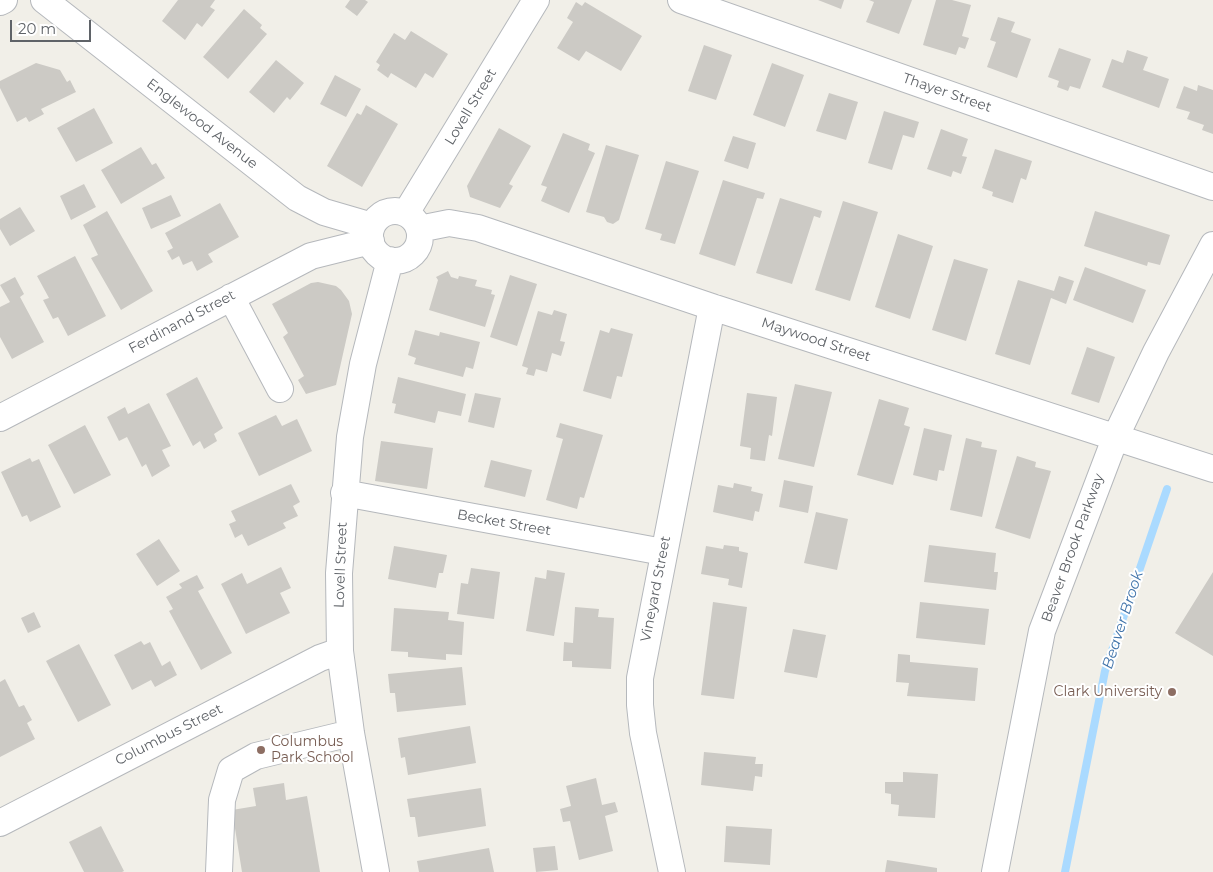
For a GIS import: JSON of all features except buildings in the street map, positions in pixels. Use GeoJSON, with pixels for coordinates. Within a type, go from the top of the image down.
{"type":"FeatureCollection","features":[{"type":"Feature","properties":{"kind":"street"},"geometry":{"type":"LineString","coordinates":[[0,2],[4,0]]}},
{"type":"Feature","properties":{"kind":"street","name":"Englewood Avenue"},"geometry":{"type":"LineString","coordinates":[[44,0],[297,198],[371,234]]}},
{"type":"Feature","properties":{"kind":"street","name":"Lovell Street"},"geometry":{"type":"LineString","coordinates":[[412,221],[536,0]]}},
{"type":"Feature","properties":{"kind":"street","name":"Thayer Street"},"geometry":{"type":"LineString","coordinates":[[681,0],[1213,187]]}},
{"type":"Feature","properties":{"kind":"street"},"geometry":{"type":"LineString","coordinates":[[396,211],[412,221],[420,239],[413,253],[405,259],[390,260],[377,254],[371,234],[382,215],[396,211]]}},
{"type":"Feature","properties":{"kind":"street","name":"Maywood Street"},"geometry":{"type":"LineString","coordinates":[[412,221],[449,223],[478,228],[712,307],[1116,436],[1213,469]]}},
{"type":"Feature","properties":{"kind":"street","name":"Ferdinand Street"},"geometry":{"type":"LineString","coordinates":[[0,418],[311,256],[371,234]]}},
{"type":"Feature","properties":{"kind":"street","name":"Beaver Brook Parkway"},"geometry":{"type":"LineString","coordinates":[[995,872],[1042,631],[1116,436],[1156,352],[1213,245]]}},
{"type":"Feature","properties":{"kind":"street","name":"Lovell Street"},"geometry":{"type":"LineString","coordinates":[[376,872],[351,733],[340,651],[339,573],[350,436],[363,364],[390,260]]}},
{"type":"Feature","properties":{"kind":"street"},"geometry":{"type":"LineString","coordinates":[[231,297],[280,389]]}},
{"type":"Feature","properties":{"kind":"street","name":"Vineyard Street"},"geometry":{"type":"LineString","coordinates":[[672,872],[640,705],[640,678],[712,307]]}},
{"type":"Feature","properties":{"kind":"street","name":"Becket Street"},"geometry":{"type":"LineString","coordinates":[[344,494],[663,552]]}},
{"type":"Feature","properties":{"kind":"street","name":"Columbus Street"},"geometry":{"type":"LineString","coordinates":[[0,823],[320,658],[340,651]]}},
{"type":"Feature","properties":{"kind":"street"},"geometry":{"type":"LineString","coordinates":[[219,872],[222,800],[231,770],[256,756],[351,733]]}},
{"type":"Feature","properties":{"kind":"waterway","name":"Beaver Brook"},"geometry":{"type":"LineString","coordinates":[[1065,872],[1105,671],[1167,489]]}},
{"type":"Feature","properties":{"kind":"place","name":"Clark University"},"geometry":{"type":"Point","coordinates":[1172,692]}},
{"type":"Feature","properties":{"kind":"place","name":"Columbus Park School"},"geometry":{"type":"Point","coordinates":[261,750]}}]}
